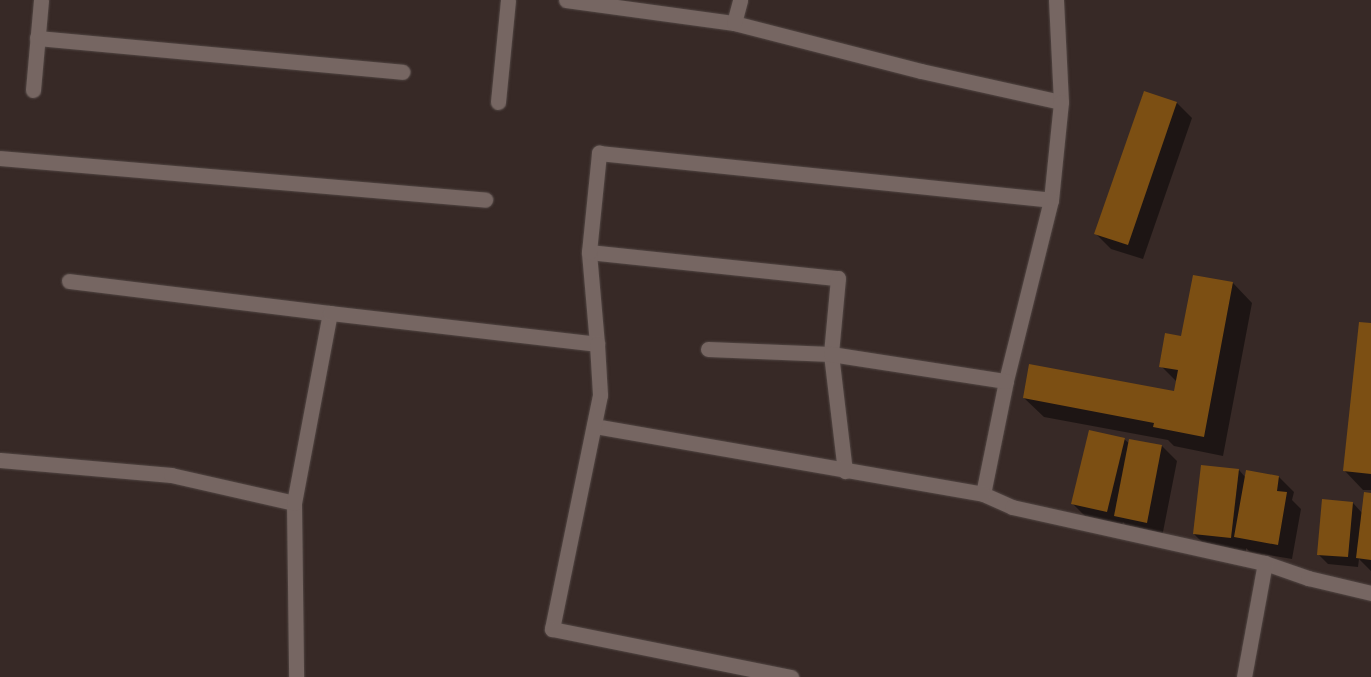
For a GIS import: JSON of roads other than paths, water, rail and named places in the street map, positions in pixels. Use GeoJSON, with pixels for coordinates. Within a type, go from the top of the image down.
{"type":"FeatureCollection","features":[{"type":"Feature","properties":{"kind":"street"},"geometry":{"type":"LineString","coordinates":[[33,90],[41,0]]}},
{"type":"Feature","properties":{"kind":"street"},"geometry":{"type":"LineString","coordinates":[[498,102],[508,0]]}},
{"type":"Feature","properties":{"kind":"street"},"geometry":{"type":"LineString","coordinates":[[566,0],[624,4],[734,23],[922,71],[1061,102]]}},
{"type":"Feature","properties":{"kind":"street"},"geometry":{"type":"LineString","coordinates":[[734,23],[740,0]]}},
{"type":"Feature","properties":{"kind":"street"},"geometry":{"type":"LineString","coordinates":[[983,494],[1006,382],[1051,200],[1061,102],[1056,0]]}},
{"type":"Feature","properties":{"kind":"street"},"geometry":{"type":"LineString","coordinates":[[37,38],[402,72]]}},
{"type":"Feature","properties":{"kind":"street"},"geometry":{"type":"LineString","coordinates":[[791,677],[552,629],[600,396],[589,252],[599,153],[1051,200]]}},
{"type":"Feature","properties":{"kind":"street"},"geometry":{"type":"LineString","coordinates":[[0,158],[485,200]]}},
{"type":"Feature","properties":{"kind":"street"},"geometry":{"type":"LineString","coordinates":[[589,252],[838,278],[831,354],[846,471]]}},
{"type":"Feature","properties":{"kind":"street"},"geometry":{"type":"LineString","coordinates":[[69,281],[597,344]]}},
{"type":"Feature","properties":{"kind":"street"},"geometry":{"type":"LineString","coordinates":[[296,677],[294,503],[330,313]]}},
{"type":"Feature","properties":{"kind":"street"},"geometry":{"type":"LineString","coordinates":[[708,349],[831,354],[1006,382]]}},
{"type":"Feature","properties":{"kind":"street"},"geometry":{"type":"LineString","coordinates":[[594,426],[983,494],[1012,507],[1265,563],[1308,578],[1371,593]]}},
{"type":"Feature","properties":{"kind":"street"},"geometry":{"type":"LineString","coordinates":[[0,460],[172,474],[294,503]]}},
{"type":"Feature","properties":{"kind":"street"},"geometry":{"type":"LineString","coordinates":[[1244,677],[1265,563]]}}]}
